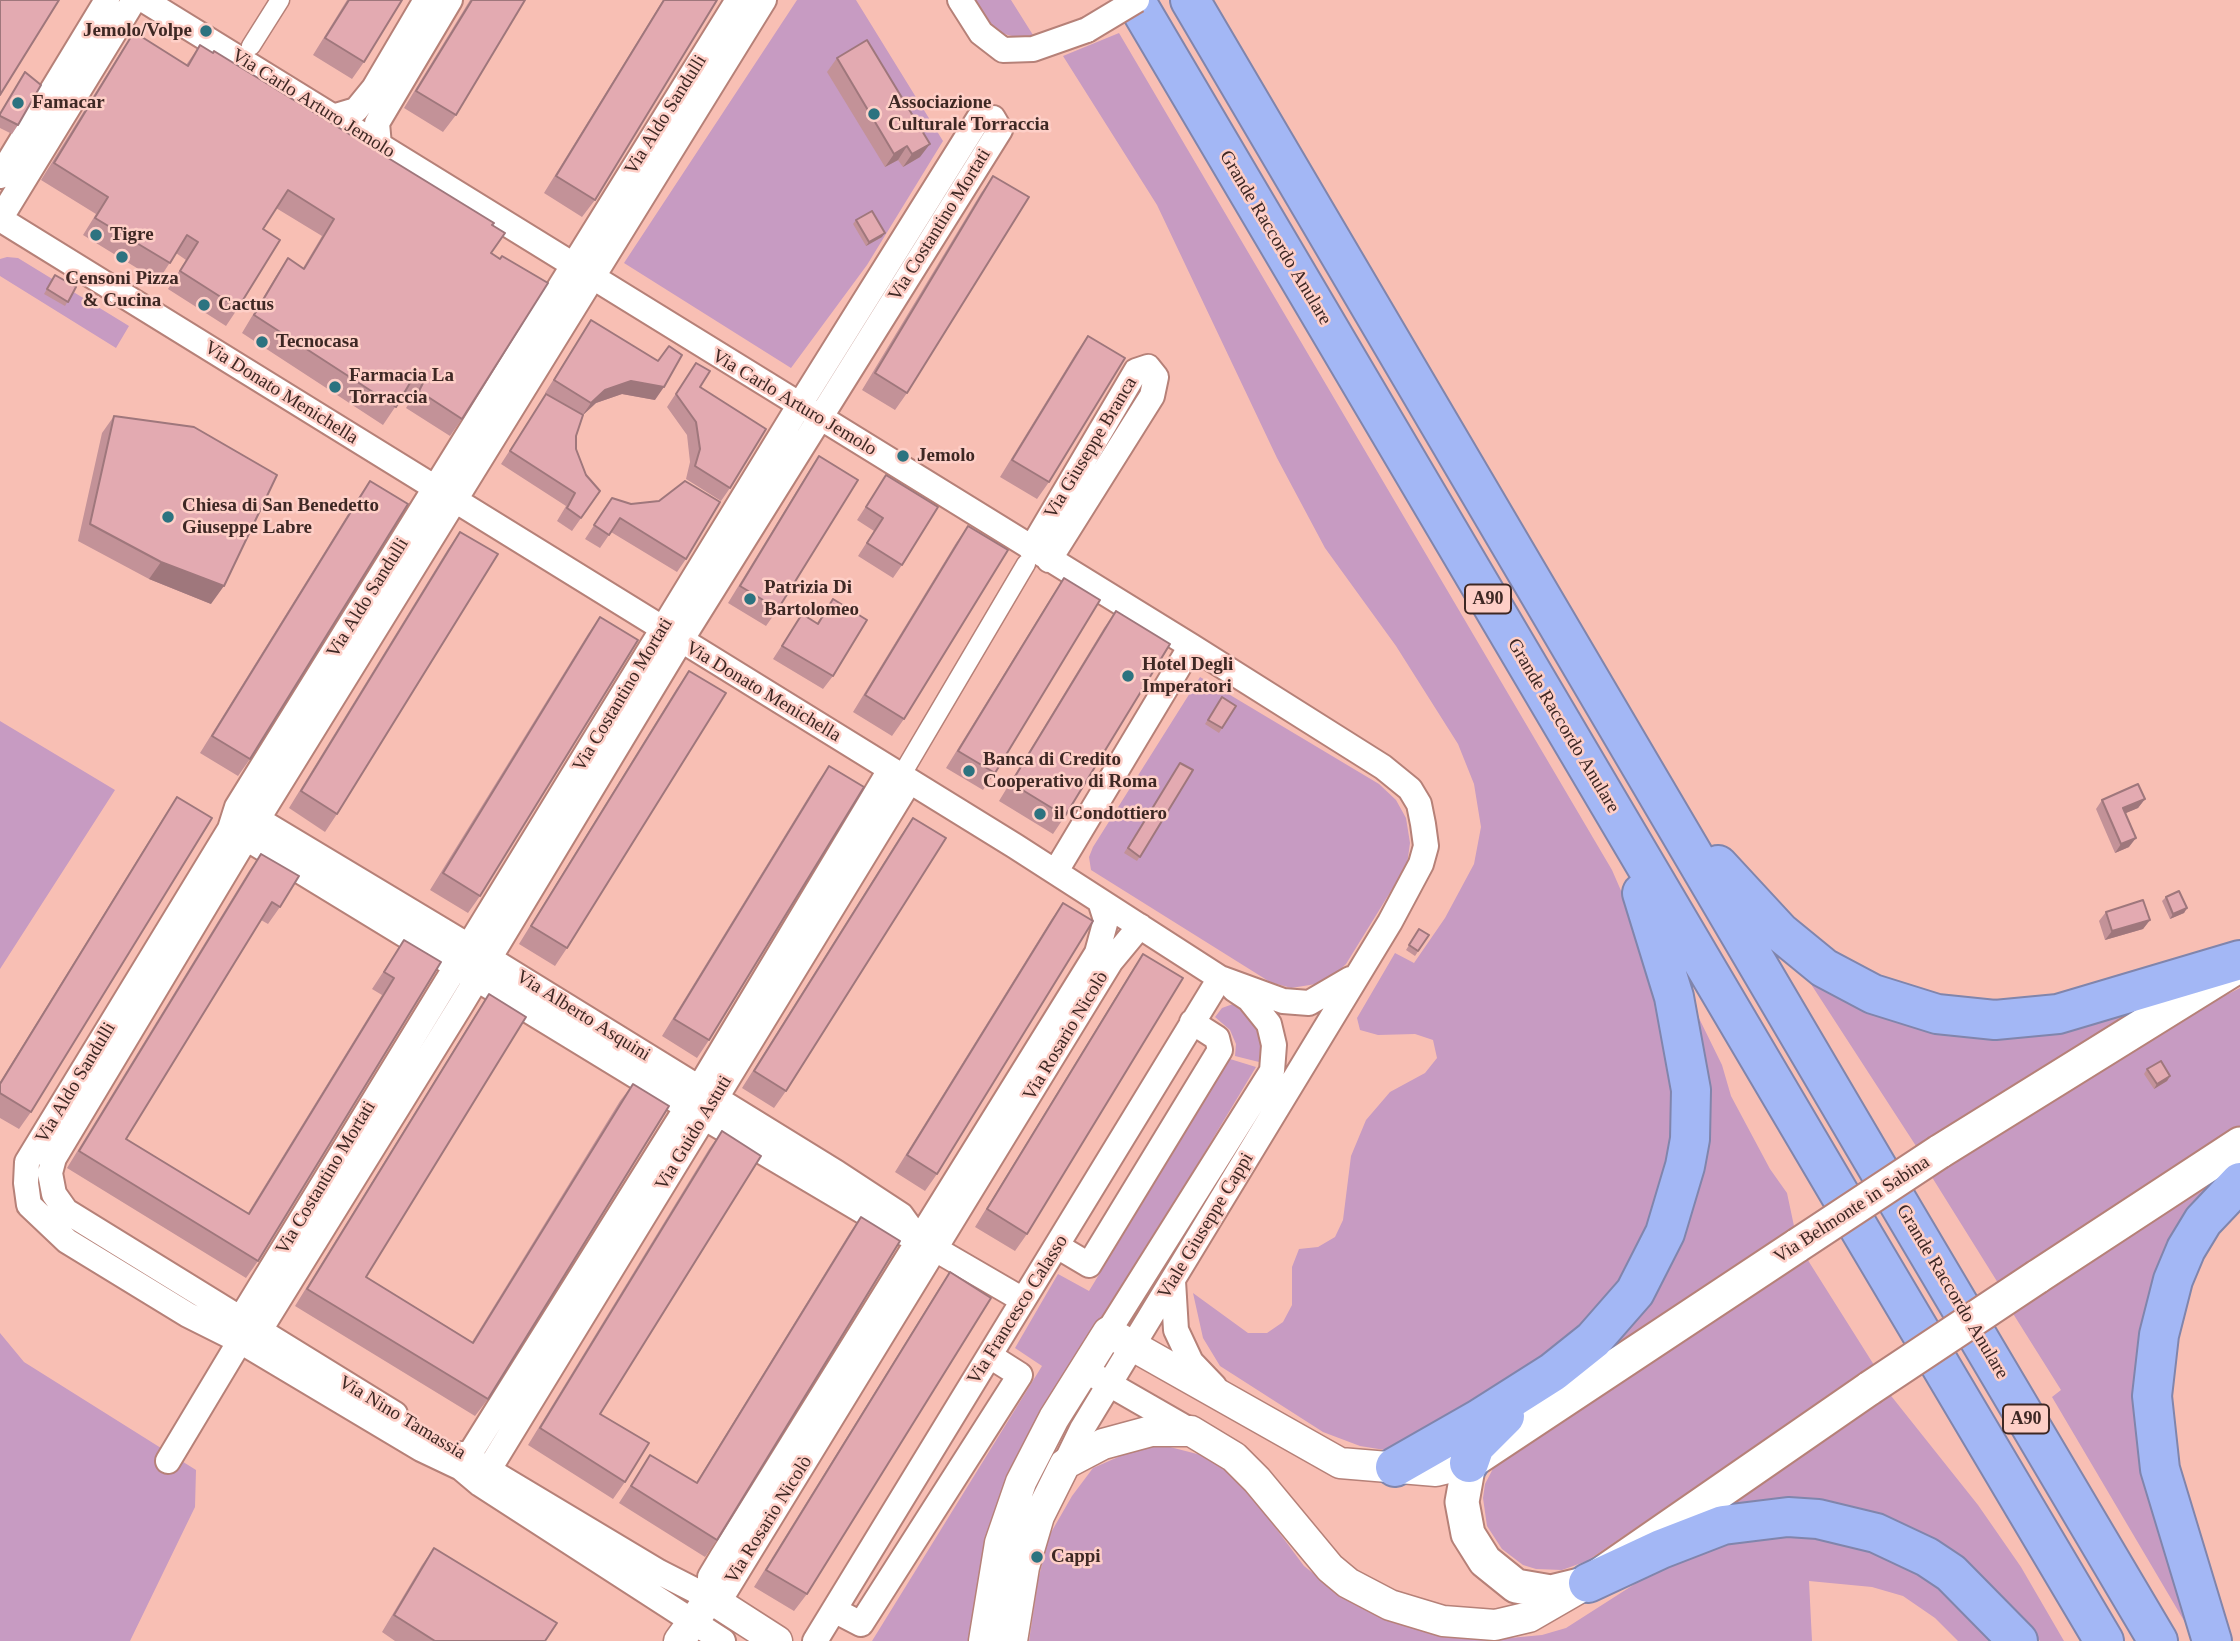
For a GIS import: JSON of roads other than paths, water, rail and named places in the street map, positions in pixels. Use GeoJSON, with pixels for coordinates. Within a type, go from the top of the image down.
{"type":"FeatureCollection","features":[{"type":"Feature","properties":{"kind":"highway","name":"Grande Raccordo Anulare"},"geometry":{"type":"LineString","coordinates":[[1136,0],[2104,1641]]}},
{"type":"Feature","properties":{"kind":"highway","name":"Grande Raccordo Anulare"},"geometry":{"type":"LineString","coordinates":[[1189,0],[2158,1641]]}},
{"type":"Feature","properties":{"kind":"highway"},"geometry":{"type":"LineString","coordinates":[[1469,1463],[1475,1446],[1487,1433],[1606,1328],[1635,1292],[1671,1219],[1690,1139],[1691,1090],[1664,958],[1644,897],[1594,779]]}},
{"type":"Feature","properties":{"kind":"highway"},"geometry":{"type":"LineString","coordinates":[[1660,799],[1748,898],[1802,952],[1846,981],[1916,1009],[1976,1019],[2028,1018],[2091,1006],[2240,963]]}},
{"type":"Feature","properties":{"kind":"highway"},"geometry":{"type":"LineString","coordinates":[[2212,1641],[2160,1469],[2152,1396],[2159,1335],[2173,1280],[2186,1249],[2203,1221],[2240,1182]]}},
{"type":"Feature","properties":{"kind":"highway"},"geometry":{"type":"LineString","coordinates":[[1395,1467],[1442,1442],[1553,1372]]}},
{"type":"Feature","properties":{"kind":"highway"},"geometry":{"type":"LineString","coordinates":[[1588,1583],[1661,1549],[1723,1525],[1788,1517],[1818,1519],[1876,1533],[1927,1557],[1951,1573],[2018,1641]]}},
{"type":"Feature","properties":{"kind":"main road","name":"Via Belmonte in Sabina"},"geometry":{"type":"LineString","coordinates":[[1469,1463],[1939,1152],[2240,963]]}},
{"type":"Feature","properties":{"kind":"main road"},"geometry":{"type":"LineString","coordinates":[[1469,1463],[1464,1480],[1463,1518],[1468,1534],[1485,1561],[1508,1582],[1525,1590],[1551,1592],[1588,1583],[1870,1388],[2240,1144]]}},
{"type":"Feature","properties":{"kind":"street"},"geometry":{"type":"LineString","coordinates":[[0,176],[107,0]]}},
{"type":"Feature","properties":{"kind":"street"},"geometry":{"type":"LineString","coordinates":[[0,219],[134,0]]}},
{"type":"Feature","properties":{"kind":"street","name":"Via Carlo Arturo Jemolo"},"geometry":{"type":"LineString","coordinates":[[144,0],[336,116],[1035,557],[1191,646],[1383,767],[1410,789],[1419,804],[1423,824]]}},
{"type":"Feature","properties":{"kind":"street"},"geometry":{"type":"LineString","coordinates":[[251,46],[280,0]]}},
{"type":"Feature","properties":{"kind":"street"},"geometry":{"type":"LineString","coordinates":[[336,116],[356,110],[373,88],[426,0]]}},
{"type":"Feature","properties":{"kind":"street"},"geometry":{"type":"LineString","coordinates":[[379,145],[377,123],[450,0]]}},
{"type":"Feature","properties":{"kind":"street","name":"Via Aldo Sandulli"},"geometry":{"type":"LineString","coordinates":[[445,495],[570,266],[738,0]]}},
{"type":"Feature","properties":{"kind":"street","name":"Via Aldo Sandulli"},"geometry":{"type":"LineString","coordinates":[[29,1205],[27,1162],[243,823],[445,495],[592,279],[764,0]]}},
{"type":"Feature","properties":{"kind":"street"},"geometry":{"type":"LineString","coordinates":[[960,0],[981,33],[1003,50],[1033,49],[1087,30],[1136,0]]}},
{"type":"Feature","properties":{"kind":"street","name":"Via Costantino Mortati"},"geometry":{"type":"LineString","coordinates":[[167,1461],[809,412],[979,118],[993,118],[1000,130],[809,412]]}},
{"type":"Feature","properties":{"kind":"street","name":"Via Donato Menichella"},"geometry":{"type":"LineString","coordinates":[[0,219],[1056,872],[1220,978],[1283,1001],[1309,1003],[1356,976]]}},
{"type":"Feature","properties":{"kind":"street","name":"Via Giuseppe Branca"},"geometry":{"type":"LineString","coordinates":[[1148,367],[1156,377],[1152,396],[1035,557],[1136,371],[1148,367]]}},
{"type":"Feature","properties":{"kind":"street"},"geometry":{"type":"LineString","coordinates":[[900,776],[1035,557]]}},
{"type":"Feature","properties":{"kind":"street"},"geometry":{"type":"LineString","coordinates":[[1056,872],[1191,646]]}},
{"type":"Feature","properties":{"kind":"street","name":"Via Guido Astuti"},"geometry":{"type":"LineString","coordinates":[[485,1477],[701,1102],[900,776]]}},
{"type":"Feature","properties":{"kind":"street","name":"Via Aldo Sandulli"},"geometry":{"type":"LineString","coordinates":[[50,1173],[54,1158],[243,823]]}},
{"type":"Feature","properties":{"kind":"street","name":"Via Alberto Asquini"},"geometry":{"type":"LineString","coordinates":[[243,823],[701,1102],[891,1228],[927,1244],[1023,1300]]}},
{"type":"Feature","properties":{"kind":"street","name":"Viale Giuseppe Cappi"},"geometry":{"type":"LineString","coordinates":[[1012,1641],[1024,1567],[1039,1516],[1065,1464],[1110,1384],[1421,864],[1426,846],[1423,824]]}},
{"type":"Feature","properties":{"kind":"street","name":"Via Rosario Nicolò"},"geometry":{"type":"LineString","coordinates":[[927,1244],[1097,953],[1106,920],[1100,901]]}},
{"type":"Feature","properties":{"kind":"street","name":"Via Rosario Nicolò"},"geometry":{"type":"LineString","coordinates":[[694,1621],[710,1577],[1111,961],[1140,926]]}},
{"type":"Feature","properties":{"kind":"street","name":"Viale Giuseppe Cappi"},"geometry":{"type":"LineString","coordinates":[[985,1641],[1000,1543],[1021,1482],[1054,1418],[1272,1071],[1274,1045],[1269,1024],[1249,999],[1220,978]]}},
{"type":"Feature","properties":{"kind":"street","name":"Via Francesco Calasso"},"geometry":{"type":"LineString","coordinates":[[815,1641],[1220,978]]}},
{"type":"Feature","properties":{"kind":"street"},"geometry":{"type":"LineString","coordinates":[[1058,1246],[1089,1265],[1220,1049],[1217,1038],[1192,1022]]}},
{"type":"Feature","properties":{"kind":"street","name":"Via Guido Astuti"},"geometry":{"type":"LineString","coordinates":[[464,1463],[701,1102]]}},
{"type":"Feature","properties":{"kind":"street","name":"Via Nino Tamassia"},"geometry":{"type":"LineString","coordinates":[[50,1173],[54,1194],[66,1211],[247,1330],[464,1463],[723,1641]]}},
{"type":"Feature","properties":{"kind":"street","name":"Via Nino Tamassia"},"geometry":{"type":"LineString","coordinates":[[29,1205],[67,1241],[188,1315],[247,1330]]}},
{"type":"Feature","properties":{"kind":"street","name":"Via Belmonte in Sabina"},"geometry":{"type":"LineString","coordinates":[[1173,1281],[1176,1330],[1191,1362],[1222,1394],[1340,1463],[1445,1471],[1469,1463]]}},
{"type":"Feature","properties":{"kind":"street"},"geometry":{"type":"LineString","coordinates":[[1108,1332],[1222,1394]]}},
{"type":"Feature","properties":{"kind":"street"},"geometry":{"type":"LineString","coordinates":[[834,1610],[861,1624],[1020,1375],[990,1356]]}},
{"type":"Feature","properties":{"kind":"street"},"geometry":{"type":"LineString","coordinates":[[1084,1370],[1191,1431],[1242,1465],[1330,1567],[1348,1583],[1390,1605],[1443,1621],[1495,1625],[1529,1617],[1588,1583]]}},
{"type":"Feature","properties":{"kind":"street"},"geometry":{"type":"LineString","coordinates":[[1065,1464],[1102,1444],[1128,1436],[1151,1431],[1191,1431]]}},
{"type":"Feature","properties":{"kind":"street","name":"Via Nino Tamassia"},"geometry":{"type":"LineString","coordinates":[[694,1621],[777,1641]]}},
{"type":"Feature","properties":{"kind":"place","name":"Jemolo/Volpe"},"geometry":{"type":"Point","coordinates":[206,31]}},
{"type":"Feature","properties":{"kind":"place","name":"Famacar"},"geometry":{"type":"Point","coordinates":[18,103]}},
{"type":"Feature","properties":{"kind":"place","name":"Associazione Culturale Torraccia"},"geometry":{"type":"Point","coordinates":[874,114]}},
{"type":"Feature","properties":{"kind":"place","name":"Tigre"},"geometry":{"type":"Point","coordinates":[96,235]}},
{"type":"Feature","properties":{"kind":"place","name":"Censoni Pizza & Cucina"},"geometry":{"type":"Point","coordinates":[122,257]}},
{"type":"Feature","properties":{"kind":"place","name":"Cactus"},"geometry":{"type":"Point","coordinates":[204,305]}},
{"type":"Feature","properties":{"kind":"place","name":"Tecnocasa"},"geometry":{"type":"Point","coordinates":[262,342]}},
{"type":"Feature","properties":{"kind":"place","name":"Farmacia La Torraccia"},"geometry":{"type":"Point","coordinates":[335,387]}},
{"type":"Feature","properties":{"kind":"place","name":"Jemolo"},"geometry":{"type":"Point","coordinates":[903,456]}},
{"type":"Feature","properties":{"kind":"place","name":"Chiesa di San Benedetto Giuseppe Labre"},"geometry":{"type":"Point","coordinates":[168,517]}},
{"type":"Feature","properties":{"kind":"place","name":"Patrizia Di Bartolomeo"},"geometry":{"type":"Point","coordinates":[750,599]}},
{"type":"Feature","properties":{"kind":"place","name":"Hotel Degli Imperatori"},"geometry":{"type":"Point","coordinates":[1128,676]}},
{"type":"Feature","properties":{"kind":"place","name":"Banca di Credito Cooperativo di Roma"},"geometry":{"type":"Point","coordinates":[969,771]}},
{"type":"Feature","properties":{"kind":"place","name":"il Condottiero"},"geometry":{"type":"Point","coordinates":[1040,814]}},
{"type":"Feature","properties":{"kind":"place","name":"Cappi"},"geometry":{"type":"Point","coordinates":[1037,1557]}}]}
